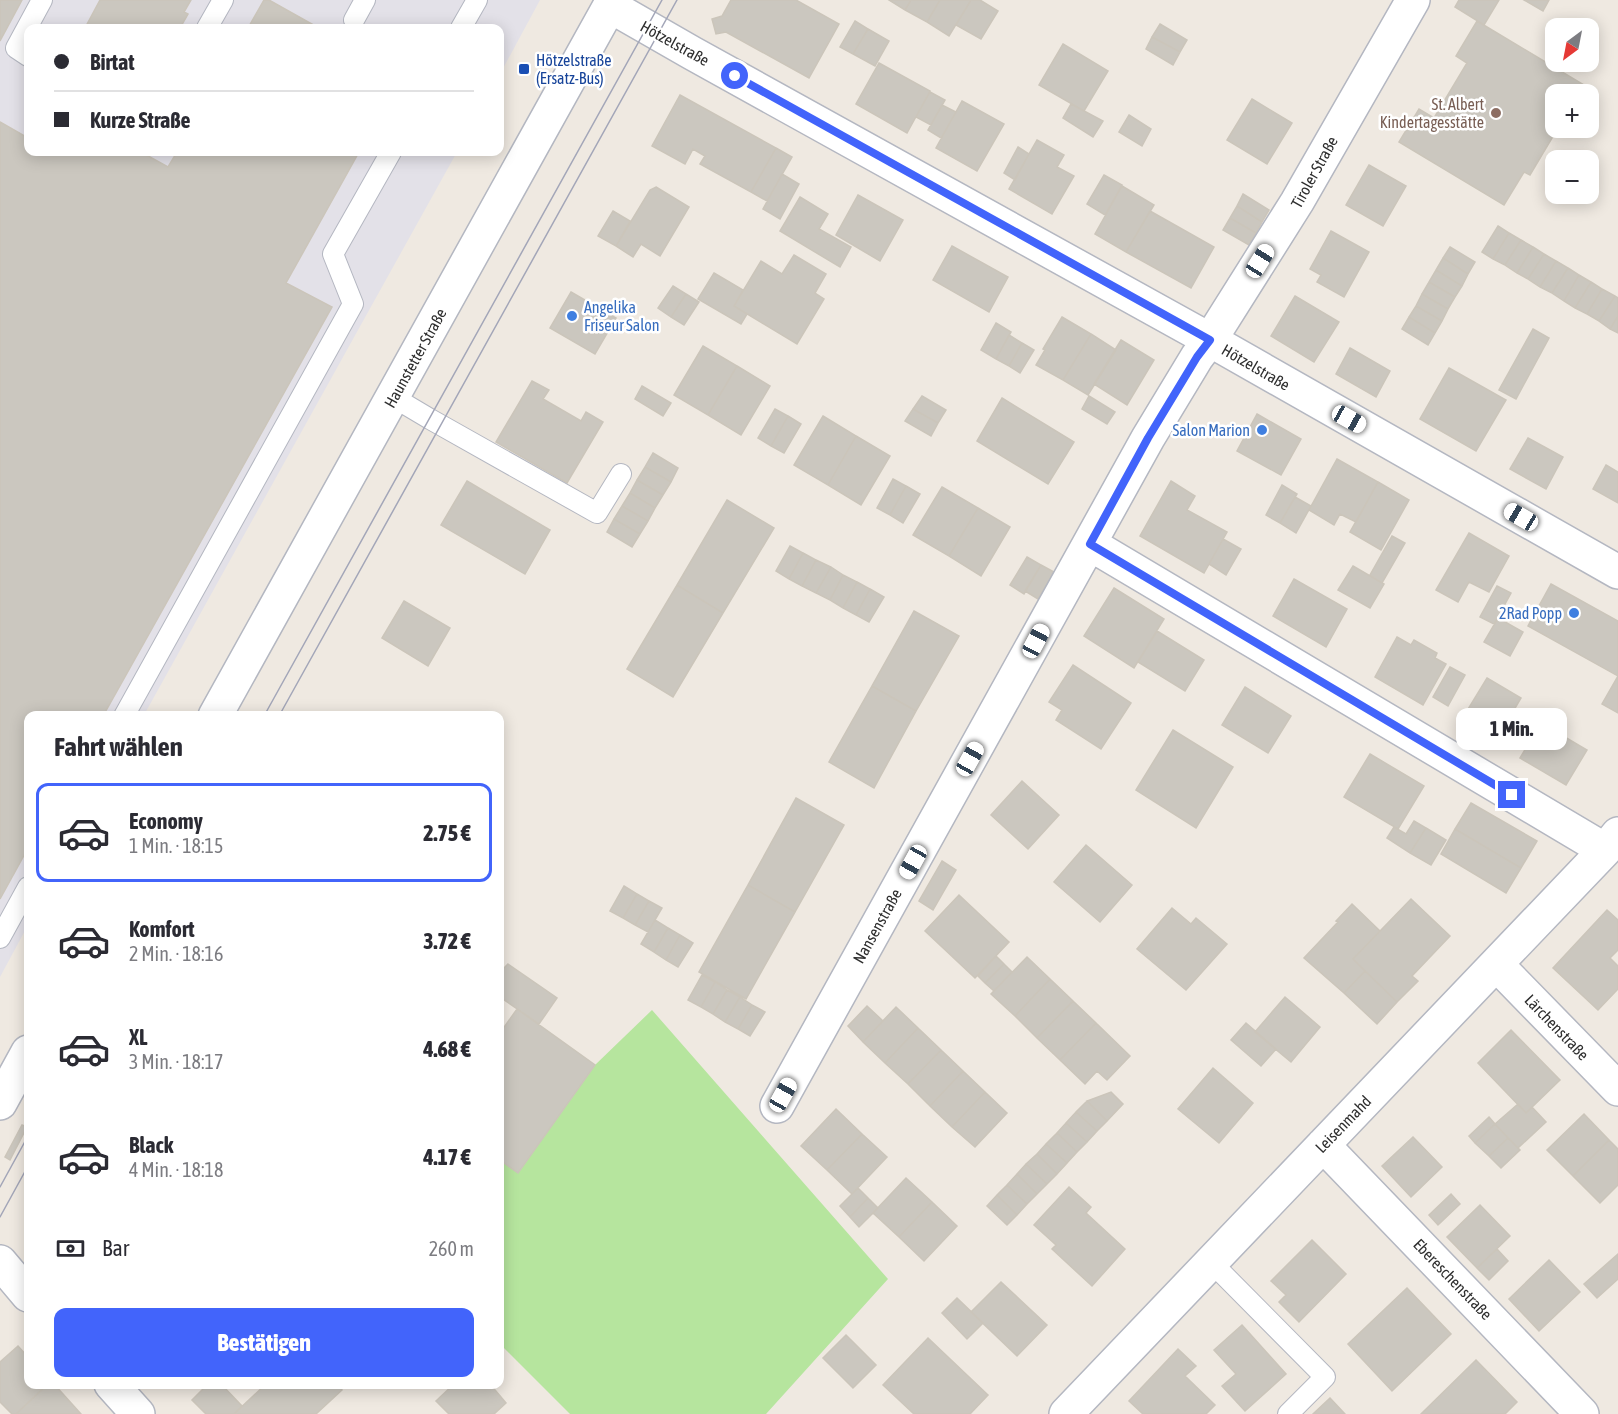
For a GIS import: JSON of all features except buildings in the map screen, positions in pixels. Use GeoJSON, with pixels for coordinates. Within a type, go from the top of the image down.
{"type":"FeatureCollection","features":[{"type":"Feature","properties":{"kind":"street","name":"Tiroler Straße"},"geometry":{"type":"LineString","coordinates":[[1210,340],[1297,202],[1413,0]]}},
{"type":"Feature","properties":{"kind":"street","name":"Hötzelstraße"},"geometry":{"type":"LineString","coordinates":[[612,3],[692,53],[1210,340],[1618,572]]}},
{"type":"Feature","properties":{"kind":"street","name":"Haunstetter Straße"},"geometry":{"type":"LineString","coordinates":[[218,711],[612,3]]}},
{"type":"Feature","properties":{"kind":"street","name":"Nansenstraße"},"geometry":{"type":"LineString","coordinates":[[777,1106],[1148,438],[1197,357],[1210,340]]}},
{"type":"Feature","properties":{"kind":"street"},"geometry":{"type":"LineString","coordinates":[[1090,544],[1611,842]]}},
{"type":"Feature","properties":{"kind":"street","name":"Leisenmahd"},"geometry":{"type":"LineString","coordinates":[[1066,1414],[1497,965],[1611,842]]}},
{"type":"Feature","properties":{"kind":"street","name":"Lärchenstraße"},"geometry":{"type":"LineString","coordinates":[[1497,965],[1618,1089]]}},
{"type":"Feature","properties":{"kind":"street"},"geometry":{"type":"LineString","coordinates":[[0,1103],[24,1059]]}},
{"type":"Feature","properties":{"kind":"street","name":"Ebereschenstraße"},"geometry":{"type":"LineString","coordinates":[[1323,1145],[1582,1414]]}},
{"type":"Feature","properties":{"kind":"street"},"geometry":{"type":"LineString","coordinates":[[0,1262],[24,1290]]}},
{"type":"Feature","properties":{"kind":"street"},"geometry":{"type":"LineString","coordinates":[[116,1389],[138,1414]]}},
{"type":"Feature","properties":{"kind":"lane"},"geometry":{"type":"LineString","coordinates":[[29,24],[42,0]]}},
{"type":"Feature","properties":{"kind":"lane"},"geometry":{"type":"LineString","coordinates":[[209,24],[223,0]]}},
{"type":"Feature","properties":{"kind":"lane"},"geometry":{"type":"LineString","coordinates":[[354,20],[365,0]]}},
{"type":"Feature","properties":{"kind":"lane"},"geometry":{"type":"LineString","coordinates":[[463,24],[477,0]]}},
{"type":"Feature","properties":{"kind":"lane"},"geometry":{"type":"LineString","coordinates":[[24,33],[16,48],[24,53]]}},
{"type":"Feature","properties":{"kind":"lane"},"geometry":{"type":"LineString","coordinates":[[127,711],[353,304],[333,254],[389,156]]}},
{"type":"Feature","properties":{"kind":"lane"},"geometry":{"type":"LineString","coordinates":[[393,397],[597,513],[621,474]]}},
{"type":"Feature","properties":{"kind":"lane"},"geometry":{"type":"LineString","coordinates":[[0,938],[24,894]]}},
{"type":"Feature","properties":{"kind":"lane"},"geometry":{"type":"LineString","coordinates":[[1211,1262],[1325,1377],[1288,1414]]}},
{"type":"Feature","properties":{"kind":"shaded area"},"geometry":{"type":"Polygon","coordinates":[[[0,0],[540,0],[504,67],[504,24],[24,24],[24,156],[455,156],[146,711],[24,711],[24,932],[0,977],[0,0]]]}},
{"type":"Feature","properties":{"kind":"green space"},"geometry":{"type":"Polygon","coordinates":[[[652,1010],[888,1279],[766,1414],[570,1414],[504,1348],[504,1163],[518,1173],[595,1065],[652,1010]]]}},
{"type":"Feature","properties":{"kind":"tram line"},"geometry":{"type":"LineString","coordinates":[[267,711],[662,0]]}},
{"type":"Feature","properties":{"kind":"tram line"},"geometry":{"type":"LineString","coordinates":[[282,711],[677,0]]}},
{"type":"Feature","properties":{"kind":"tram line"},"geometry":{"type":"LineString","coordinates":[[0,1187],[24,1143]]}},
{"type":"Feature","properties":{"kind":"tram line"},"geometry":{"type":"LineString","coordinates":[[0,1217],[24,1173]]}},
{"type":"Feature","properties":{"kind":"place","name":"Hötzelstraße (Ersatz-Bus)"},"geometry":{"type":"Point","coordinates":[524,69]}},
{"type":"Feature","properties":{"kind":"place","name":"St. Albert Kindertagesstätte"},"geometry":{"type":"Point","coordinates":[1496,113]}},
{"type":"Feature","properties":{"kind":"place","name":"Angelika Friseur Salon"},"geometry":{"type":"Point","coordinates":[572,316]}},
{"type":"Feature","properties":{"kind":"place","name":"Salon Marion"},"geometry":{"type":"Point","coordinates":[1262,430]}},
{"type":"Feature","properties":{"kind":"place","name":"2Rad Popp"},"geometry":{"type":"Point","coordinates":[1574,613]}},
{"type":"Feature","properties":{"kind":"route"},"geometry":{"type":"LineString","coordinates":[[735,76],[1210,340],[1197,357],[1148,438],[1090,544],[1512,795]]}}]}
